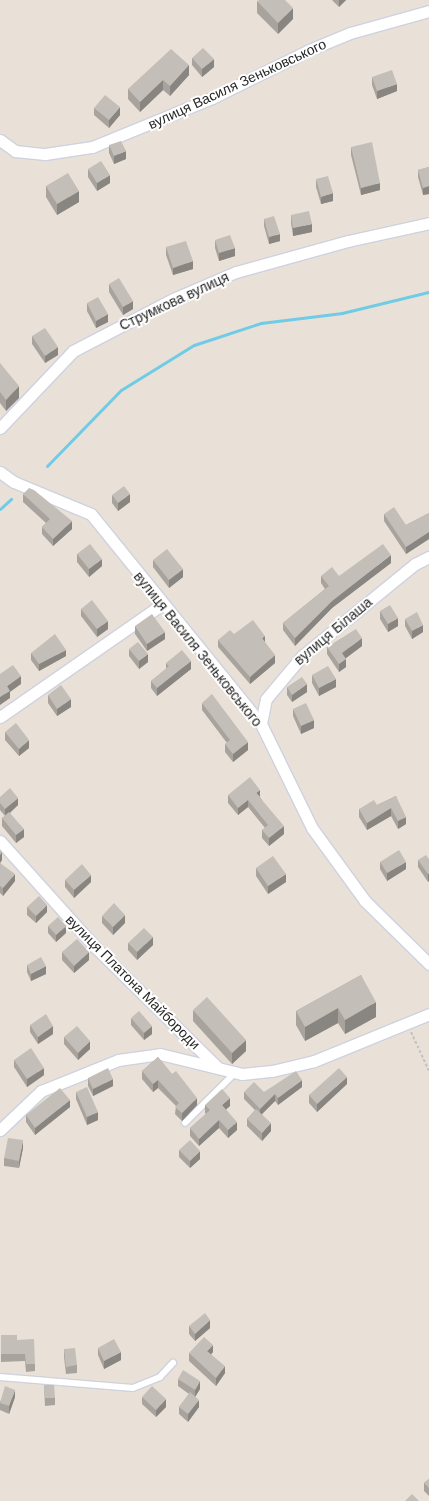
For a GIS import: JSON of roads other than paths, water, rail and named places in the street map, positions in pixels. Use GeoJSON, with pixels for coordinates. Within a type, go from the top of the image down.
{"type":"FeatureCollection","features":[{"type":"Feature","properties":{"kind":"street","name":"вулиця Василя Зеньковського"},"geometry":{"type":"LineString","coordinates":[[0,140],[15,151],[45,154],[92,147],[212,98],[316,47],[350,33],[429,11]]}},
{"type":"Feature","properties":{"kind":"street","name":"Струмкова вулиця"},"geometry":{"type":"LineString","coordinates":[[0,428],[74,351],[173,299],[236,272],[348,240],[429,223]]}},
{"type":"Feature","properties":{"kind":"street","name":"вулиця Василя Зеньковського"},"geometry":{"type":"LineString","coordinates":[[0,472],[14,482],[91,514],[161,605],[261,724],[312,828],[365,901],[429,964]]}},
{"type":"Feature","properties":{"kind":"street","name":"вулиця Білаша"},"geometry":{"type":"LineString","coordinates":[[261,724],[266,699],[302,656],[415,564],[429,557]]}},
{"type":"Feature","properties":{"kind":"street"},"geometry":{"type":"LineString","coordinates":[[0,717],[161,605]]}},
{"type":"Feature","properties":{"kind":"street","name":"вулиця Платона Майбороди"},"geometry":{"type":"LineString","coordinates":[[0,841],[94,947],[218,1068]]}},
{"type":"Feature","properties":{"kind":"street"},"geometry":{"type":"LineString","coordinates":[[0,1130],[41,1091],[118,1060],[160,1054],[235,1073],[272,1071],[314,1061],[429,1014]]}},
{"type":"Feature","properties":{"kind":"lane"},"geometry":{"type":"LineString","coordinates":[[185,1124],[235,1073]]}},
{"type":"Feature","properties":{"kind":"lane"},"geometry":{"type":"LineString","coordinates":[[0,1377],[133,1388],[160,1377],[174,1363]]}},
{"type":"Feature","properties":{"kind":"waterway"},"geometry":{"type":"LineString","coordinates":[[47,466],[121,390],[194,345],[261,323],[342,313],[429,292]]}},
{"type":"Feature","properties":{"kind":"waterway"},"geometry":{"type":"LineString","coordinates":[[0,509],[11,499]]}}]}
